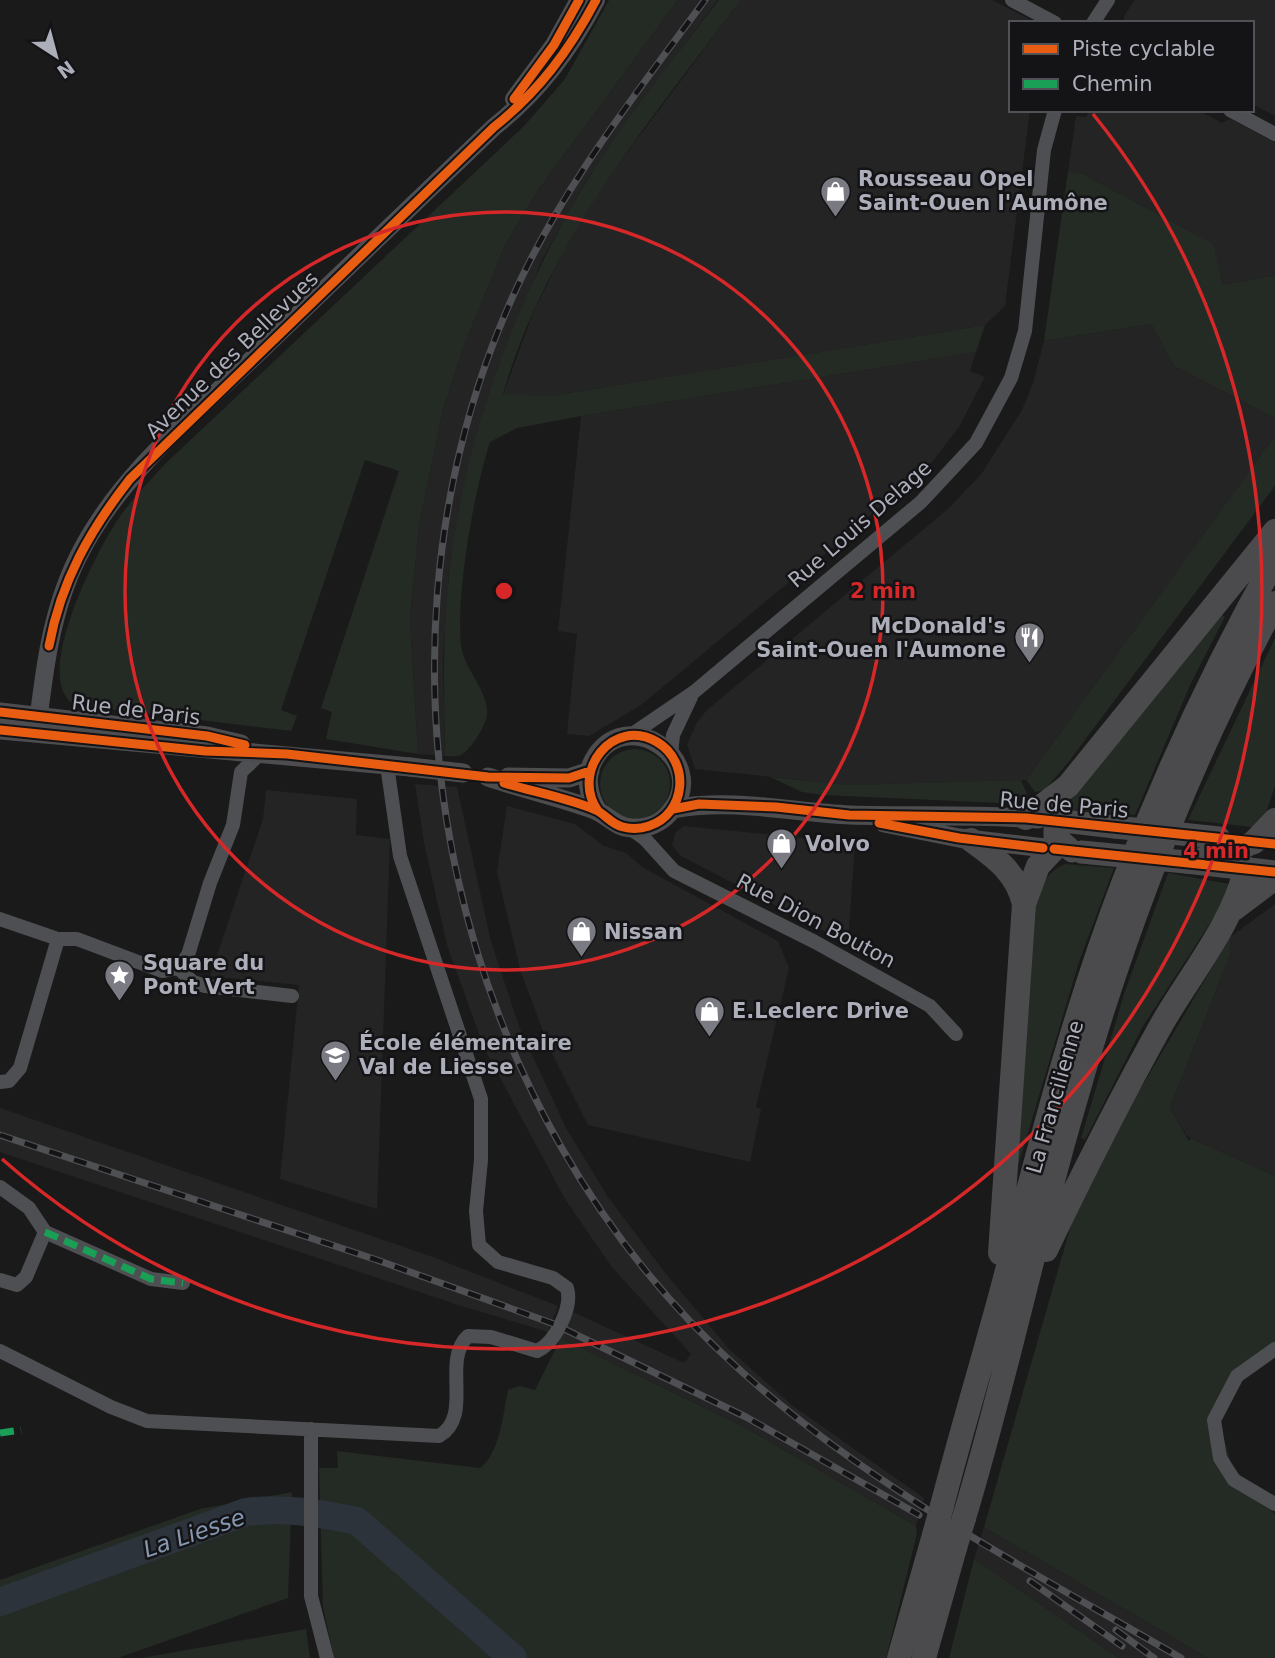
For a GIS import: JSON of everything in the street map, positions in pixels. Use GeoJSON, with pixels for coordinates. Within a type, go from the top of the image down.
{"type":"FeatureCollection","features":[{"type":"Feature","properties":{"kind":"highway"},"geometry":{"type":"LineString","coordinates":[[1026,818],[1068,786],[1275,531]]}},
{"type":"Feature","properties":{"kind":"highway","name":"La Francilienne"},"geometry":{"type":"LineString","coordinates":[[924,1658],[992,1426],[1008,1307],[1072,1034],[1124,882],[1200,705],[1275,560]]}},
{"type":"Feature","properties":{"kind":"highway","name":"La Francilienne"},"geometry":{"type":"LineString","coordinates":[[899,1658],[942,1506],[1124,944],[1191,775],[1275,603]]}},
{"type":"Feature","properties":{"kind":"highway"},"geometry":{"type":"LineString","coordinates":[[1055,820],[1068,786]]}},
{"type":"Feature","properties":{"kind":"highway"},"geometry":{"type":"LineString","coordinates":[[1008,1307],[1112,1114],[1195,968],[1233,909],[1253,848],[1275,820]]}},
{"type":"Feature","properties":{"kind":"highway"},"geometry":{"type":"LineString","coordinates":[[971,840],[1008,870],[1020,889],[1024,904],[1008,1307]]}},
{"type":"Feature","properties":{"kind":"highway"},"geometry":{"type":"LineString","coordinates":[[1024,904],[1038,866],[1075,843]]}},
{"type":"Feature","properties":{"kind":"highway"},"geometry":{"type":"LineString","coordinates":[[1233,909],[1275,878]]}},
{"type":"Feature","properties":{"kind":"main road","name":"Rue de Paris"},"geometry":{"type":"LineString","coordinates":[[0,712],[38,725]]}},
{"type":"Feature","properties":{"kind":"main road","name":"Rue de Paris"},"geometry":{"type":"LineString","coordinates":[[0,730],[38,725],[206,736],[264,752],[488,777]]}},
{"type":"Feature","properties":{"kind":"main road"},"geometry":{"type":"LineString","coordinates":[[598,811],[589,790],[590,771],[604,748],[628,737],[652,739],[671,754],[680,774],[680,792],[667,814]]}},
{"type":"Feature","properties":{"kind":"main road"},"geometry":{"type":"LineString","coordinates":[[488,777],[569,778],[590,771]]}},
{"type":"Feature","properties":{"kind":"main road","name":"Rue de Paris"},"geometry":{"type":"LineString","coordinates":[[680,774],[704,793],[742,798],[776,807]]}},
{"type":"Feature","properties":{"kind":"main road"},"geometry":{"type":"LineString","coordinates":[[488,777],[598,811],[612,823],[630,828]]}},
{"type":"Feature","properties":{"kind":"main road","name":"Rue de Paris"},"geometry":{"type":"LineString","coordinates":[[630,828],[649,826],[667,814],[699,804],[776,807],[849,815],[1055,820],[1075,843]]}},
{"type":"Feature","properties":{"kind":"main road","name":"Rue de Paris"},"geometry":{"type":"LineString","coordinates":[[849,815],[971,840],[1075,843],[1206,855],[1253,848],[1275,872]]}},
{"type":"Feature","properties":{"kind":"main road"},"geometry":{"type":"LineString","coordinates":[[1055,820],[1055,836],[1075,843]]}},
{"type":"Feature","properties":{"kind":"main road","name":"Rue de Paris"},"geometry":{"type":"LineString","coordinates":[[1075,843],[1115,827],[1206,855]]}},
{"type":"Feature","properties":{"kind":"street","name":"Avenue des Bellevues"},"geometry":{"type":"LineString","coordinates":[[494,127],[554,45],[579,0]]}},
{"type":"Feature","properties":{"kind":"street","name":"Avenue des Bellevues"},"geometry":{"type":"LineString","coordinates":[[38,725],[51,635],[61,594],[84,545],[109,506],[190,419],[544,81],[570,47],[596,0]]}},
{"type":"Feature","properties":{"kind":"street"},"geometry":{"type":"LineString","coordinates":[[1012,0],[1051,21]]}},
{"type":"Feature","properties":{"kind":"street"},"geometry":{"type":"LineString","coordinates":[[1094,21],[1108,0]]}},
{"type":"Feature","properties":{"kind":"street","name":"Rue Louis Delage"},"geometry":{"type":"LineString","coordinates":[[628,737],[694,692],[921,502],[960,463],[990,422],[1011,378],[1025,331],[1044,150],[1054,112]]}},
{"type":"Feature","properties":{"kind":"street"},"geometry":{"type":"LineString","coordinates":[[1234,112],[1275,134]]}},
{"type":"Feature","properties":{"kind":"street"},"geometry":{"type":"LineString","coordinates":[[671,754],[673,735],[694,692]]}},
{"type":"Feature","properties":{"kind":"street"},"geometry":{"type":"LineString","coordinates":[[0,919],[58,939],[77,939],[162,971],[178,968],[188,955],[237,813],[241,772],[264,752]]}},
{"type":"Feature","properties":{"kind":"street"},"geometry":{"type":"LineString","coordinates":[[0,1351],[135,1418],[439,1436],[448,1431],[454,1420],[461,1343],[468,1336],[478,1335],[537,1351],[555,1335],[569,1293],[563,1284],[553,1278],[498,1262],[479,1245],[476,1211],[481,1160],[481,1099],[400,856],[387,765]]}},
{"type":"Feature","properties":{"kind":"street"},"geometry":{"type":"LineString","coordinates":[[654,849],[654,832],[667,814]]}},
{"type":"Feature","properties":{"kind":"street","name":"Rue Dion Bouton"},"geometry":{"type":"LineString","coordinates":[[630,828],[674,871],[816,942],[930,1006],[956,1034]]}},
{"type":"Feature","properties":{"kind":"street"},"geometry":{"type":"LineString","coordinates":[[0,1082],[9,1081],[20,1068],[58,939]]}},
{"type":"Feature","properties":{"kind":"street"},"geometry":{"type":"LineString","coordinates":[[178,968],[193,982],[205,986],[292,996]]}},
{"type":"Feature","properties":{"kind":"street"},"geometry":{"type":"LineString","coordinates":[[0,1187],[29,1208],[45,1232],[151,1279],[183,1283]]}},
{"type":"Feature","properties":{"kind":"street"},"geometry":{"type":"LineString","coordinates":[[0,1280],[17,1284],[26,1277],[45,1232]]}},
{"type":"Feature","properties":{"kind":"street"},"geometry":{"type":"LineString","coordinates":[[1275,1349],[1237,1376],[1214,1420],[1220,1458],[1234,1480],[1275,1504]]}},
{"type":"Feature","properties":{"kind":"street"},"geometry":{"type":"LineString","coordinates":[[311,1429],[310,1596],[327,1658]]}},
{"type":"Feature","properties":{"kind":"shaded area"},"geometry":{"type":"Polygon","coordinates":[[[609,0],[678,0],[536,193],[506,243],[464,345],[443,410],[419,525],[410,619],[418,754],[326,739],[332,712],[321,708],[399,471],[365,460],[281,710],[297,716],[291,731],[75,705],[63,691],[60,670],[63,644],[71,616],[95,559],[128,506],[165,464],[525,125],[565,79],[609,0]]]}},
{"type":"Feature","properties":{"kind":"shaded area"},"geometry":{"type":"Polygon","coordinates":[[[678,0],[718,0],[630,117],[585,183],[541,262],[488,397],[468,471],[449,574],[443,657],[445,756],[418,754],[410,619],[419,525],[443,410],[464,345],[506,243],[536,193],[678,0]]]}},
{"type":"Feature","properties":{"kind":"shaded area"},"geometry":{"type":"Polygon","coordinates":[[[719,0],[741,0],[637,139],[573,236],[545,286],[522,339],[503,394],[550,396],[985,325],[976,352],[581,416],[517,428],[490,442],[468,542],[460,623],[463,653],[484,697],[487,715],[477,737],[465,752],[458,756],[445,756],[444,644],[449,576],[467,474],[496,373],[536,276],[585,184],[632,113],[719,0]]]}},
{"type":"Feature","properties":{"kind":"shaded area"},"geometry":{"type":"Polygon","coordinates":[[[741,0],[992,0],[1033,21],[1009,21],[1009,112],[1030,112],[1005,306],[985,325],[550,396],[503,395],[533,313],[564,250],[602,186],[741,0]]]}},
{"type":"Feature","properties":{"kind":"shaded area"},"geometry":{"type":"Polygon","coordinates":[[[1135,0],[1275,0],[1275,116],[1254,105],[1254,21],[1125,21],[1124,16],[1135,0]]]}},
{"type":"Feature","properties":{"kind":"shaded area"},"geometry":{"type":"Polygon","coordinates":[[[1089,112],[1202,112],[1222,123],[1230,119],[1275,142],[1275,275],[1223,285],[1212,244],[1083,174],[1068,171],[1076,116],[1086,117],[1089,112]]]}},
{"type":"Feature","properties":{"kind":"shaded area"},"geometry":{"type":"Polygon","coordinates":[[[1068,171],[1083,174],[1213,244],[1223,285],[1275,275],[1275,418],[1174,366],[1151,324],[1044,341],[1068,171]]]}},
{"type":"Feature","properties":{"kind":"shaded area"},"geometry":{"type":"Polygon","coordinates":[[[1151,324],[1174,366],[1275,418],[1275,437],[1026,780],[850,785],[695,769],[687,744],[697,722],[707,710],[949,508],[982,473],[1022,410],[1033,383],[1044,341],[1151,324]]]}},
{"type":"Feature","properties":{"kind":"shaded area"},"geometry":{"type":"Polygon","coordinates":[[[976,352],[970,371],[985,377],[959,427],[932,462],[819,559],[811,558],[789,577],[788,583],[641,705],[589,736],[567,734],[577,634],[558,631],[581,416],[976,352]]]}},
{"type":"Feature","properties":{"kind":"shaded area"},"geometry":{"type":"Polygon","coordinates":[[[1275,436],[1275,486],[1070,760],[1045,790],[1035,792],[1026,780],[1275,436]]]}},
{"type":"Feature","properties":{"kind":"shaded area"},"geometry":{"type":"Polygon","coordinates":[[[1221,614],[1225,617],[1191,683],[1135,815],[1072,810],[1071,800],[1078,790],[1221,614]]]}},
{"type":"Feature","properties":{"kind":"shaded area"},"geometry":{"type":"Polygon","coordinates":[[[1275,638],[1275,786],[1266,813],[1252,827],[1188,820],[1275,638]]]}},
{"type":"Feature","properties":{"kind":"shaded area"},"geometry":{"type":"Polygon","coordinates":[[[628,749],[642,749],[655,755],[664,764],[670,784],[668,797],[660,809],[642,819],[628,819],[615,813],[606,804],[600,791],[600,777],[606,764],[615,755],[628,749]]]}},
{"type":"Feature","properties":{"kind":"shaded area"},"geometry":{"type":"Polygon","coordinates":[[[770,777],[850,785],[1021,780],[1029,799],[1000,803],[823,795],[802,792],[770,777]]]}},
{"type":"Feature","properties":{"kind":"shaded area"},"geometry":{"type":"Polygon","coordinates":[[[415,784],[457,787],[491,942],[520,1029],[566,1128],[608,1197],[666,1274],[729,1349],[793,1406],[924,1498],[916,1526],[744,1427],[561,1338],[573,1312],[684,1363],[691,1354],[611,1266],[565,1199],[484,1048],[447,945],[424,843],[415,784]]]}},
{"type":"Feature","properties":{"kind":"shaded area","name":"École élémentaire Val de Liesse"},"geometry":{"type":"Polygon","coordinates":[[[266,790],[357,799],[356,835],[390,839],[377,1209],[280,1179],[299,985],[210,976],[263,819],[266,790]]]}},
{"type":"Feature","properties":{"kind":"shaded area"},"geometry":{"type":"Polygon","coordinates":[[[507,806],[575,824],[604,846],[626,853],[642,867],[778,941],[789,968],[756,1107],[761,1109],[750,1162],[588,1125],[550,1049],[521,973],[497,872],[507,806]]]}},
{"type":"Feature","properties":{"kind":"shaded area","name":"Volvo"},"geometry":{"type":"Polygon","coordinates":[[[684,826],[855,843],[848,943],[681,856],[672,845],[675,833],[684,826]]]}},
{"type":"Feature","properties":{"kind":"shaded area"},"geometry":{"type":"Polygon","coordinates":[[[1065,864],[1114,868],[1079,962],[1016,1173],[1034,906],[1045,881],[1065,864]]]}},
{"type":"Feature","properties":{"kind":"shaded area"},"geometry":{"type":"Polygon","coordinates":[[[1168,873],[1235,885],[1143,1026],[1085,1140],[1081,1138],[1124,994],[1168,873]]]}},
{"type":"Feature","properties":{"kind":"shaded area"},"geometry":{"type":"Polygon","coordinates":[[[1275,904],[1275,1176],[1187,1136],[1170,1108],[1231,952],[1230,937],[1275,904]]]}},
{"type":"Feature","properties":{"kind":"shaded area"},"geometry":{"type":"Polygon","coordinates":[[[1230,937],[1231,952],[1170,1108],[1189,1141],[1191,1138],[1275,1176],[1275,1352],[1231,1383],[1219,1424],[1232,1466],[1275,1514],[1275,1658],[1208,1658],[984,1527],[1073,1218],[1121,1122],[1230,937]]]}},
{"type":"Feature","properties":{"kind":"shaded area"},"geometry":{"type":"Polygon","coordinates":[[[0,1108],[433,1257],[558,1306],[548,1332],[458,1305],[0,1152],[0,1108]]]}},
{"type":"Feature","properties":{"kind":"shaded area"},"geometry":{"type":"Polygon","coordinates":[[[561,1338],[744,1427],[916,1526],[917,1534],[886,1658],[334,1658],[323,1607],[319,1468],[338,1468],[337,1451],[480,1468],[487,1461],[496,1443],[508,1390],[520,1386],[535,1390],[561,1338]]]}},
{"type":"Feature","properties":{"kind":"shaded area"},"geometry":{"type":"Polygon","coordinates":[[[292,1492],[288,1598],[118,1658],[0,1658],[0,1580],[200,1509],[292,1492]]]}},
{"type":"Feature","properties":{"kind":"shaded area"},"geometry":{"type":"Polygon","coordinates":[[[984,1527],[1208,1658],[1119,1658],[974,1559],[984,1527]]]}},
{"type":"Feature","properties":{"kind":"shaded area"},"geometry":{"type":"Polygon","coordinates":[[[974,1559],[1119,1658],[949,1658],[974,1559]]]}},
{"type":"Feature","properties":{"kind":"shaded area"},"geometry":{"type":"Polygon","coordinates":[[[306,1629],[310,1658],[141,1658],[306,1629]]]}},
{"type":"Feature","properties":{"kind":"waterway","name":"La Liesse"},"geometry":{"type":"LineString","coordinates":[[0,1602],[246,1512],[302,1512],[357,1521],[513,1658]]}},
{"type":"Feature","properties":{"kind":"railway"},"geometry":{"type":"LineString","coordinates":[[705,0],[596,150],[547,228],[506,312],[460,449],[438,592],[437,736],[458,878],[499,1016],[561,1146],[642,1266],[741,1371],[791,1414],[844,1453],[954,1526],[1181,1658]]}},
{"type":"Feature","properties":{"kind":"railway"},"geometry":{"type":"LineString","coordinates":[[0,1135],[377,1260],[554,1324],[746,1417],[919,1515]]}},
{"type":"Feature","properties":{"kind":"railway"},"geometry":{"type":"LineString","coordinates":[[1030,1581],[1122,1646]]}},
{"type":"Feature","properties":{"kind":"railway"},"geometry":{"type":"LineString","coordinates":[[1116,1630],[1154,1658]]}},
{"type":"Feature","properties":{"kind":"marked path"},"geometry":{"type":"LineString","coordinates":[[45,1232],[151,1279],[183,1283]]}},
{"type":"Feature","properties":{"kind":"marked path"},"geometry":{"type":"LineString","coordinates":[[0,1433],[21,1430]]}},
{"type":"Feature","properties":{"kind":"cycle path"},"geometry":{"type":"LineString","coordinates":[[514,99],[554,45],[579,0]]}},
{"type":"Feature","properties":{"kind":"cycle path"},"geometry":{"type":"LineString","coordinates":[[49,646],[61,600],[79,557],[102,517],[130,479],[525,99],[564,53],[596,0]]}},
{"type":"Feature","properties":{"kind":"cycle path"},"geometry":{"type":"LineString","coordinates":[[0,712],[207,736],[245,745]]}},
{"type":"Feature","properties":{"kind":"cycle path"},"geometry":{"type":"LineString","coordinates":[[0,730],[205,751],[287,754],[488,777],[569,778],[590,771]]}},
{"type":"Feature","properties":{"kind":"cycle path"},"geometry":{"type":"LineString","coordinates":[[504,783],[596,810],[623,827],[642,828],[661,820],[671,811],[677,799],[679,774],[668,751],[657,742],[641,736],[625,736],[600,752],[589,780],[591,796],[598,811]]}},
{"type":"Feature","properties":{"kind":"cycle path"},"geometry":{"type":"LineString","coordinates":[[673,809],[699,804],[776,807],[849,815],[1026,818],[1275,844]]}},
{"type":"Feature","properties":{"kind":"cycle path"},"geometry":{"type":"LineString","coordinates":[[879,823],[959,838],[1043,848]]}},
{"type":"Feature","properties":{"kind":"cycle path"},"geometry":{"type":"LineString","coordinates":[[1054,849],[1275,872]]}},
{"type":"Feature","properties":{"kind":"place","name":"Rousseau Opel Saint-Ouen l'Aumône"},"geometry":{"type":"Point","coordinates":[835,218]}},
{"type":"Feature","properties":{"kind":"place","name":"McDonald's Saint-Ouen l'Aumone"},"geometry":{"type":"Point","coordinates":[1029,665]}},
{"type":"Feature","properties":{"kind":"place","name":"Volvo"},"geometry":{"type":"Point","coordinates":[782,871]}},
{"type":"Feature","properties":{"kind":"place","name":"Nissan"},"geometry":{"type":"Point","coordinates":[581,959]}},
{"type":"Feature","properties":{"kind":"place","name":"Square du Pont Vert"},"geometry":{"type":"Point","coordinates":[120,1002]}},
{"type":"Feature","properties":{"kind":"place","name":"E.Leclerc Drive"},"geometry":{"type":"Point","coordinates":[709,1038]}},
{"type":"Feature","properties":{"kind":"place","name":"École élémentaire Val de Liesse"},"geometry":{"type":"Point","coordinates":[336,1082]}}]}
